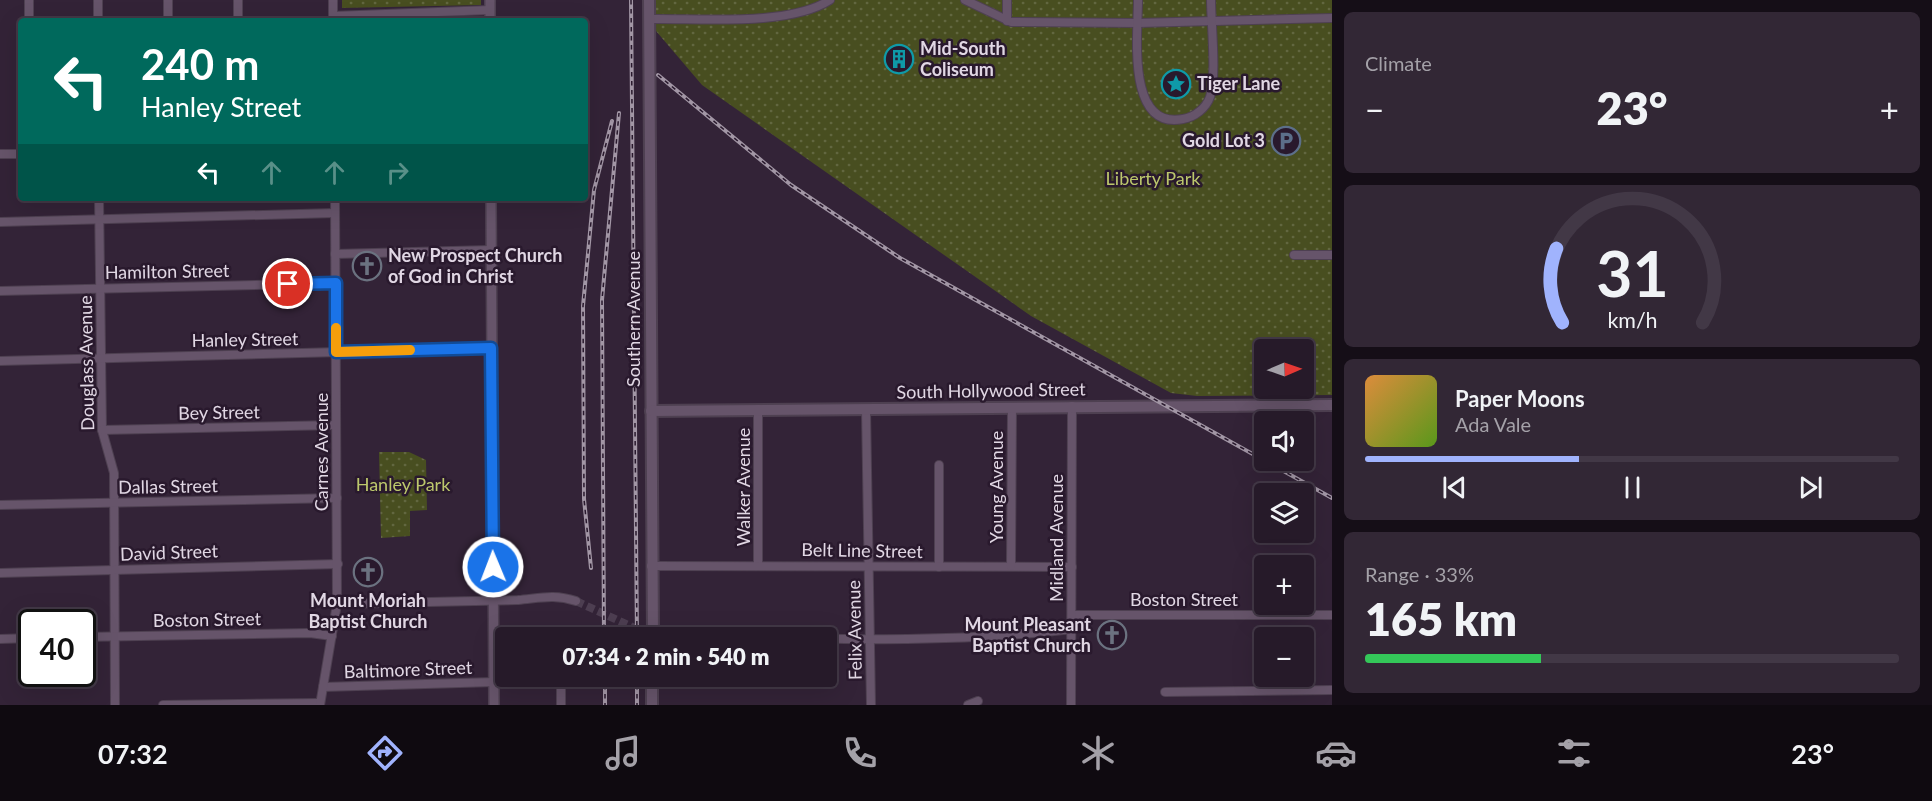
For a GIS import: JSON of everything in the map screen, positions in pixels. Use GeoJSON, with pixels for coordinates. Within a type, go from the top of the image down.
{"type":"FeatureCollection","features":[{"type":"Feature","properties":{"kind":"main road","name":"Southern Avenue"},"geometry":{"type":"LineString","coordinates":[[648,0],[653,627]]}},
{"type":"Feature","properties":{"kind":"main road","name":"South Hollywood Street"},"geometry":{"type":"LineString","coordinates":[[651,411],[1332,405]]}},
{"type":"Feature","properties":{"kind":"main road"},"geometry":{"type":"LineString","coordinates":[[652,687],[652,705]]}},
{"type":"Feature","properties":{"kind":"street"},"geometry":{"type":"LineString","coordinates":[[29,0],[29,18]]}},
{"type":"Feature","properties":{"kind":"street"},"geometry":{"type":"LineString","coordinates":[[98,0],[98,18]]}},
{"type":"Feature","properties":{"kind":"street"},"geometry":{"type":"LineString","coordinates":[[168,0],[168,18]]}},
{"type":"Feature","properties":{"kind":"street"},"geometry":{"type":"LineString","coordinates":[[238,0],[238,18]]}},
{"type":"Feature","properties":{"kind":"street"},"geometry":{"type":"LineString","coordinates":[[333,0],[333,18]]}},
{"type":"Feature","properties":{"kind":"street"},"geometry":{"type":"LineString","coordinates":[[649,19],[788,16],[816,9],[830,0]]}},
{"type":"Feature","properties":{"kind":"street"},"geometry":{"type":"LineString","coordinates":[[965,0],[1007,21],[1138,23],[1332,18]]}},
{"type":"Feature","properties":{"kind":"street"},"geometry":{"type":"LineString","coordinates":[[1007,0],[1007,21]]}},
{"type":"Feature","properties":{"kind":"street"},"geometry":{"type":"LineString","coordinates":[[1138,0],[1140,84],[1143,98],[1151,110],[1163,117],[1176,120],[1191,117],[1202,109],[1210,97],[1212,82],[1211,0]]}},
{"type":"Feature","properties":{"kind":"street"},"geometry":{"type":"LineString","coordinates":[[344,18],[490,5]]}},
{"type":"Feature","properties":{"kind":"street"},"geometry":{"type":"LineString","coordinates":[[0,154],[18,154]]}},
{"type":"Feature","properties":{"kind":"street","name":"Douglass Avenue"},"geometry":{"type":"LineString","coordinates":[[99,201],[102,430],[113,467],[114,705]]}},
{"type":"Feature","properties":{"kind":"street","name":"Carnes Avenue"},"geometry":{"type":"LineString","coordinates":[[320,704],[337,604],[335,201]]}},
{"type":"Feature","properties":{"kind":"street"},"geometry":{"type":"LineString","coordinates":[[491,201],[494,705]]}},
{"type":"Feature","properties":{"kind":"street"},"geometry":{"type":"LineString","coordinates":[[0,222],[335,213]]}},
{"type":"Feature","properties":{"kind":"street"},"geometry":{"type":"LineString","coordinates":[[335,254],[491,250]]}},
{"type":"Feature","properties":{"kind":"street"},"geometry":{"type":"LineString","coordinates":[[1294,255],[1332,255]]}},
{"type":"Feature","properties":{"kind":"street","name":"Hamilton Street"},"geometry":{"type":"LineString","coordinates":[[0,291],[336,283]]}},
{"type":"Feature","properties":{"kind":"street","name":"Hanley Street"},"geometry":{"type":"LineString","coordinates":[[0,362],[491,348]]}},
{"type":"Feature","properties":{"kind":"street","name":"Midland Avenue"},"geometry":{"type":"LineString","coordinates":[[1071,705],[1072,406]]}},
{"type":"Feature","properties":{"kind":"street","name":"Young Avenue"},"geometry":{"type":"LineString","coordinates":[[1011,566],[1012,407]]}},
{"type":"Feature","properties":{"kind":"street","name":"Walker Avenue"},"geometry":{"type":"LineString","coordinates":[[758,410],[758,565]]}},
{"type":"Feature","properties":{"kind":"street","name":"Felix Avenue"},"geometry":{"type":"LineString","coordinates":[[866,410],[871,705]]}},
{"type":"Feature","properties":{"kind":"street","name":"Bey Street"},"geometry":{"type":"LineString","coordinates":[[102,430],[336,425]]}},
{"type":"Feature","properties":{"kind":"street"},"geometry":{"type":"LineString","coordinates":[[939,465],[939,567]]}},
{"type":"Feature","properties":{"kind":"street","name":"Dallas Street"},"geometry":{"type":"LineString","coordinates":[[0,505],[337,498]]}},
{"type":"Feature","properties":{"kind":"street","name":"David Street"},"geometry":{"type":"LineString","coordinates":[[0,573],[338,564]]}},
{"type":"Feature","properties":{"kind":"street","name":"Belt Line Street"},"geometry":{"type":"LineString","coordinates":[[651,566],[1072,567]]}},
{"type":"Feature","properties":{"kind":"street"},"geometry":{"type":"LineString","coordinates":[[337,604],[518,600],[545,595],[576,601]]}},
{"type":"Feature","properties":{"kind":"street","name":"Boston Street"},"geometry":{"type":"LineString","coordinates":[[1072,615],[1332,615]]}},
{"type":"Feature","properties":{"kind":"street"},"geometry":{"type":"LineString","coordinates":[[837,638],[1008,637],[1072,630]]}},
{"type":"Feature","properties":{"kind":"street","name":"Boston Street"},"geometry":{"type":"LineString","coordinates":[[96,637],[310,633],[332,636]]}},
{"type":"Feature","properties":{"kind":"street"},"geometry":{"type":"LineString","coordinates":[[0,639],[18,638]]}},
{"type":"Feature","properties":{"kind":"street","name":"Baltimore Street"},"geometry":{"type":"LineString","coordinates":[[323,687],[494,682]]}},
{"type":"Feature","properties":{"kind":"street"},"geometry":{"type":"LineString","coordinates":[[561,689],[561,705]]}},
{"type":"Feature","properties":{"kind":"street"},"geometry":{"type":"LineString","coordinates":[[1165,692],[1332,690]]}},
{"type":"Feature","properties":{"kind":"street"},"geometry":{"type":"LineString","coordinates":[[968,705],[978,701]]}},
{"type":"Feature","properties":{"kind":"street"},"geometry":{"type":"LineString","coordinates":[[164,705],[320,704]]}},
{"type":"Feature","properties":{"kind":"green space"},"geometry":{"type":"Polygon","coordinates":[[[342,0],[481,0],[481,5],[342,8],[342,0]]]}},
{"type":"Feature","properties":{"kind":"green space","name":"Liberty Park"},"geometry":{"type":"Polygon","coordinates":[[[655,0],[1332,0],[1332,395],[1314,395],[1314,339],[1254,339],[1254,396],[1197,396],[1171,393],[1031,316],[702,85],[656,31],[655,0]]]}},
{"type":"Feature","properties":{"kind":"green space","name":"Hanley Park"},"geometry":{"type":"Polygon","coordinates":[[[379,452],[409,452],[426,460],[427,510],[410,511],[410,536],[381,538],[379,452]]]}},
{"type":"Feature","properties":{"kind":"tunnel"},"geometry":{"type":"LineString","coordinates":[[576,601],[632,627]]}},
{"type":"Feature","properties":{"kind":"railway"},"geometry":{"type":"LineString","coordinates":[[631,0],[637,627]]}},
{"type":"Feature","properties":{"kind":"railway"},"geometry":{"type":"LineString","coordinates":[[658,75],[791,185],[900,258],[1332,498]]}},
{"type":"Feature","properties":{"kind":"railway"},"geometry":{"type":"LineString","coordinates":[[604,627],[602,300],[619,113]]}},
{"type":"Feature","properties":{"kind":"railway"},"geometry":{"type":"LineString","coordinates":[[591,568],[584,499],[583,306],[594,190],[612,121]]}},
{"type":"Feature","properties":{"kind":"railway"},"geometry":{"type":"LineString","coordinates":[[605,687],[605,705]]}},
{"type":"Feature","properties":{"kind":"railway"},"geometry":{"type":"LineString","coordinates":[[637,687],[637,705]]}},
{"type":"Feature","properties":{"kind":"slow traffic"},"geometry":{"type":"LineString","coordinates":[[336,328],[336,352],[410,350]]}},
{"type":"Feature","properties":{"kind":"place","name":"Mid-South Coliseum"},"geometry":{"type":"Point","coordinates":[899,59]}},
{"type":"Feature","properties":{"kind":"place","name":"Tiger Lane"},"geometry":{"type":"Point","coordinates":[1176,84]}},
{"type":"Feature","properties":{"kind":"place","name":"Gold Lot 3"},"geometry":{"type":"Point","coordinates":[1286,141]}},
{"type":"Feature","properties":{"kind":"place","name":"New Prospect Church of God in Christ"},"geometry":{"type":"Point","coordinates":[367,266]}},
{"type":"Feature","properties":{"kind":"place","name":"Mount Moriah Baptist Church"},"geometry":{"type":"Point","coordinates":[368,572]}},
{"type":"Feature","properties":{"kind":"place","name":"Mount Pleasant Baptist Church"},"geometry":{"type":"Point","coordinates":[1112,635]}},
{"type":"Feature","properties":{"kind":"route"},"geometry":{"type":"LineString","coordinates":[[288,284],[336,283],[336,352],[491,348],[493,567]]}}]}
